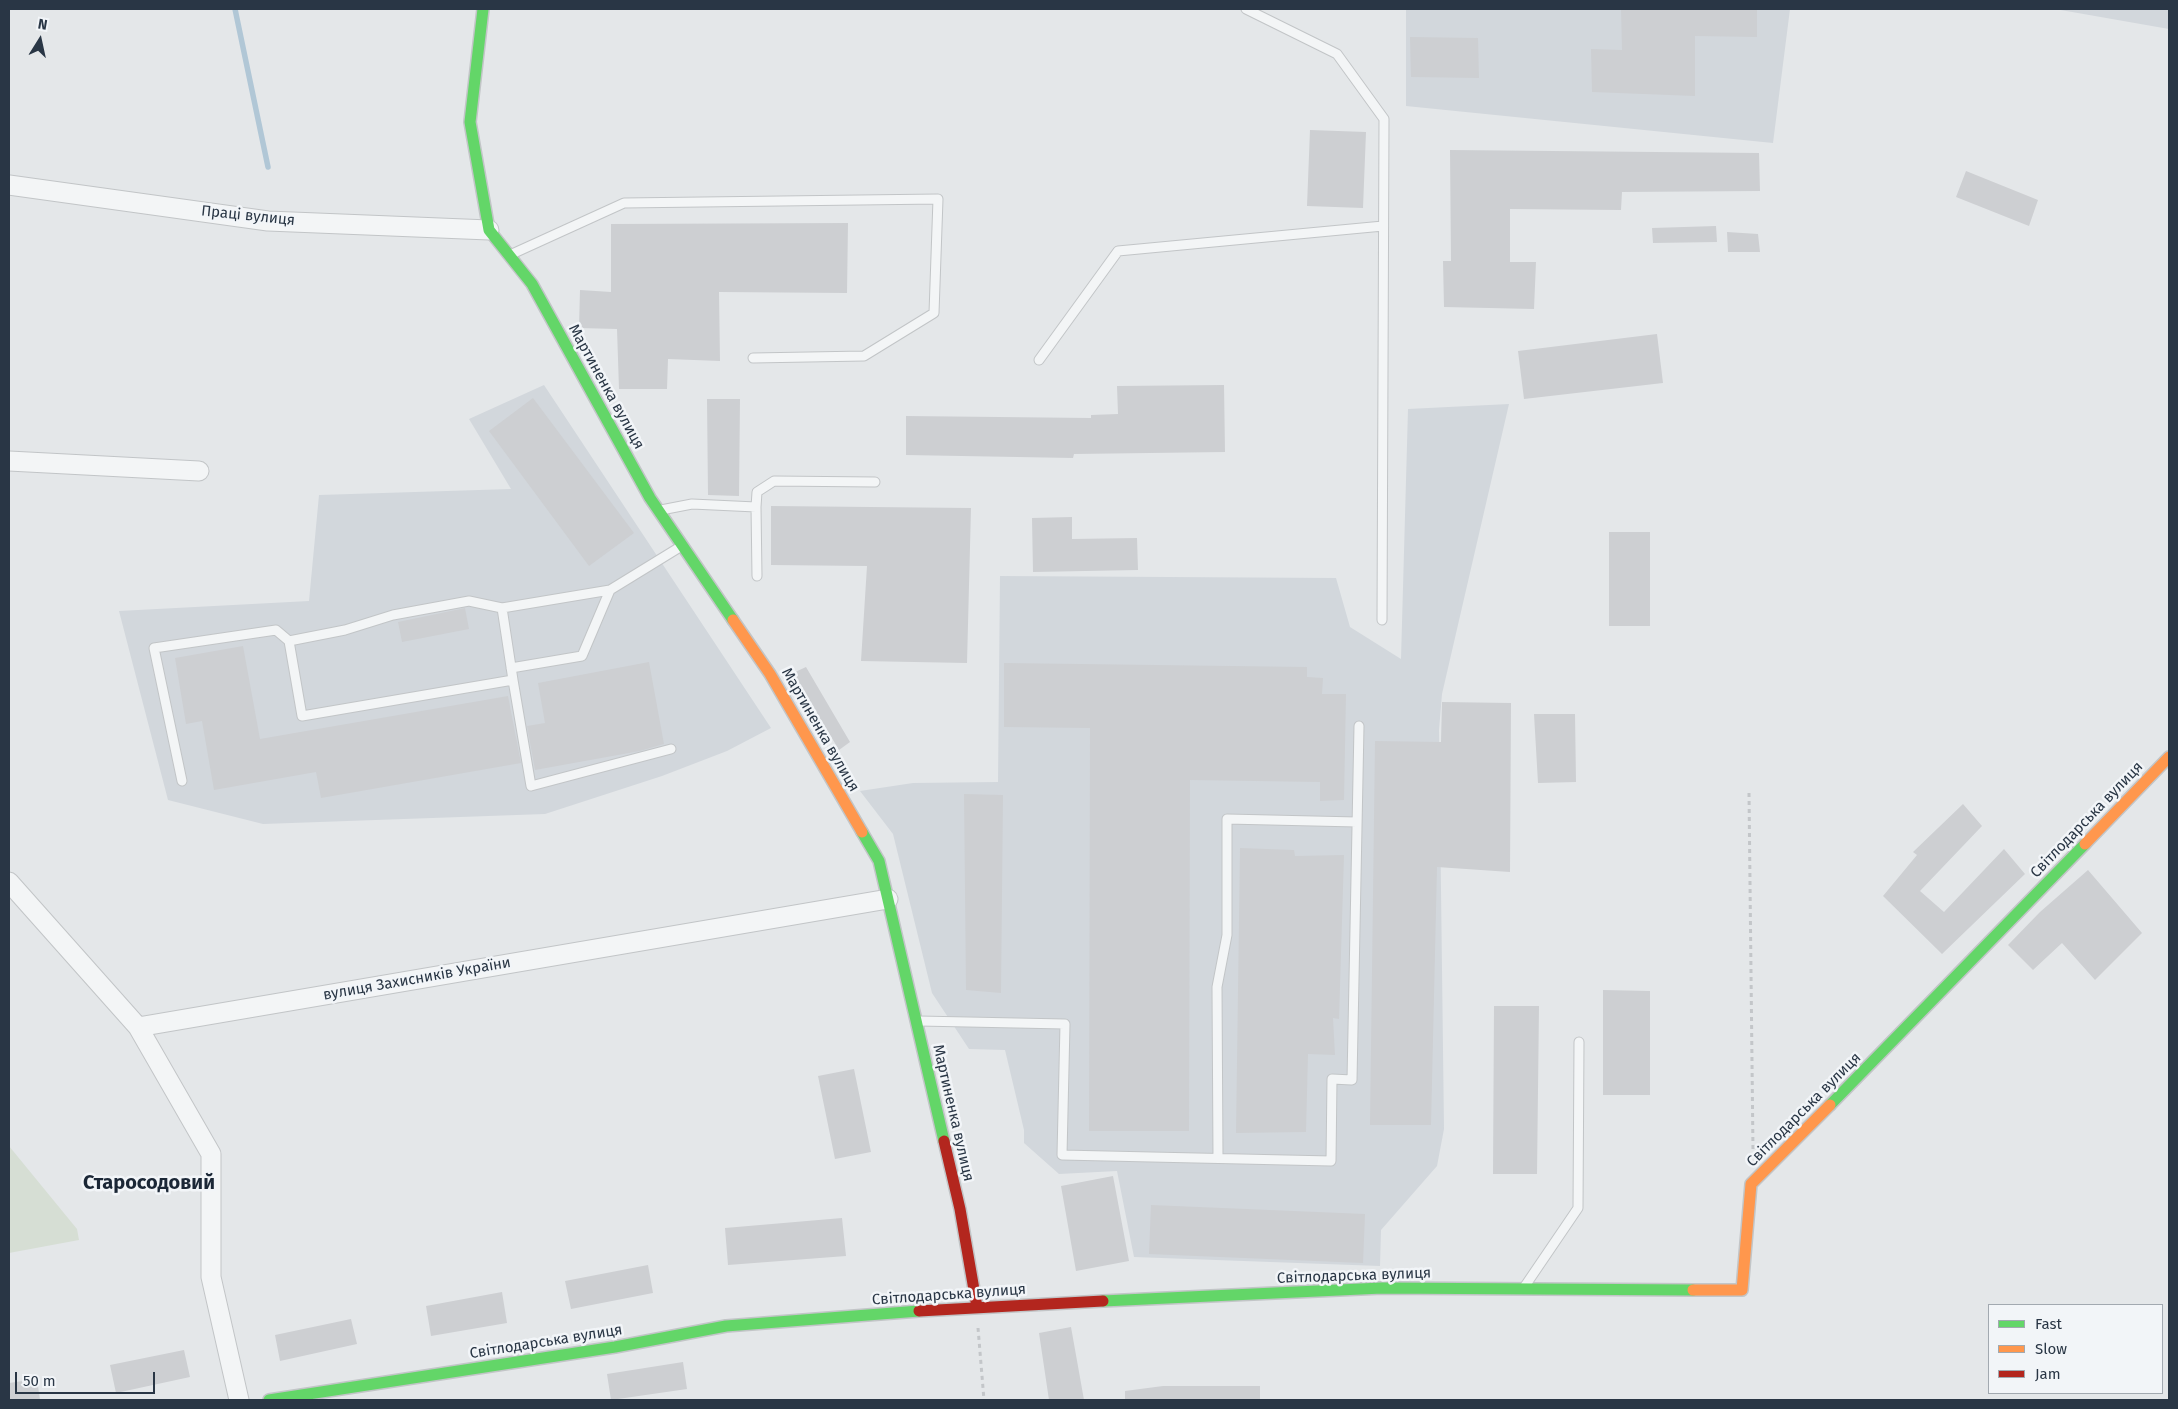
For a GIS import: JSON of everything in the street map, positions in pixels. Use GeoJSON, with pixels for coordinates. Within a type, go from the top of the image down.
{"type":"FeatureCollection","features":[{"type":"Feature","properties":{"kind":"street"},"geometry":{"type":"LineString","coordinates":[[483,9],[470,122],[488,230]]}},
{"type":"Feature","properties":{"kind":"street","name":"Праці вулиця"},"geometry":{"type":"LineString","coordinates":[[9,185],[268,221],[488,230]]}},
{"type":"Feature","properties":{"kind":"street","name":"Мартиненка вулиця"},"geometry":{"type":"LineString","coordinates":[[488,230],[532,284],[650,498],[770,674],[879,861],[960,1209],[977,1307]]}},
{"type":"Feature","properties":{"kind":"street"},"geometry":{"type":"LineString","coordinates":[[9,462],[199,471]]}},
{"type":"Feature","properties":{"kind":"street","name":"Світлодарська вулиця"},"geometry":{"type":"LineString","coordinates":[[269,1400],[616,1347],[726,1326],[977,1307],[1382,1288],[1742,1290],[1751,1184],[1910,1025],[2169,757]]}},
{"type":"Feature","properties":{"kind":"street"},"geometry":{"type":"LineString","coordinates":[[9,882],[138,1027],[211,1154],[211,1277],[239,1400]]}},
{"type":"Feature","properties":{"kind":"street","name":"вулиця Захисників України"},"geometry":{"type":"LineString","coordinates":[[138,1027],[888,899]]}},
{"type":"Feature","properties":{"kind":"lane"},"geometry":{"type":"LineString","coordinates":[[1246,9],[1337,54],[1384,119],[1382,620]]}},
{"type":"Feature","properties":{"kind":"lane"},"geometry":{"type":"LineString","coordinates":[[509,256],[624,203],[938,199],[934,313],[864,356],[753,358]]}},
{"type":"Feature","properties":{"kind":"lane"},"geometry":{"type":"LineString","coordinates":[[1039,360],[1118,251],[1383,226]]}},
{"type":"Feature","properties":{"kind":"lane"},"geometry":{"type":"LineString","coordinates":[[756,576],[757,492],[774,481],[875,482]]}},
{"type":"Feature","properties":{"kind":"lane"},"geometry":{"type":"LineString","coordinates":[[659,510],[692,504],[756,507]]}},
{"type":"Feature","properties":{"kind":"lane"},"geometry":{"type":"LineString","coordinates":[[289,641],[345,630],[393,615],[468,601],[502,608],[610,590],[682,546]]}},
{"type":"Feature","properties":{"kind":"lane"},"geometry":{"type":"LineString","coordinates":[[511,668],[582,656],[610,590]]}},
{"type":"Feature","properties":{"kind":"lane"},"geometry":{"type":"LineString","coordinates":[[502,608],[531,786],[671,749]]}},
{"type":"Feature","properties":{"kind":"lane"},"geometry":{"type":"LineString","coordinates":[[182,782],[154,648],[276,630],[289,641],[302,716],[513,680]]}},
{"type":"Feature","properties":{"kind":"lane"},"geometry":{"type":"LineString","coordinates":[[916,1021],[1065,1024],[1062,1155],[1331,1160],[1332,1079],[1352,1080],[1359,726]]}},
{"type":"Feature","properties":{"kind":"lane"},"geometry":{"type":"LineString","coordinates":[[1218,1158],[1217,987],[1227,935],[1227,819],[1357,822]]}},
{"type":"Feature","properties":{"kind":"lane"},"geometry":{"type":"LineString","coordinates":[[1522,1289],[1578,1208],[1578,1042]]}},
{"type":"Feature","properties":{"kind":"path"},"geometry":{"type":"LineString","coordinates":[[1749,794],[1753,1152]]}},
{"type":"Feature","properties":{"kind":"path"},"geometry":{"type":"LineString","coordinates":[[977,1307],[984,1400]]}},
{"type":"Feature","properties":{"kind":"shaded area"},"geometry":{"type":"Polygon","coordinates":[[[1406,9],[1790,9],[1773,143],[1406,106],[1406,9]]]}},
{"type":"Feature","properties":{"kind":"shaded area"},"geometry":{"type":"Polygon","coordinates":[[[2055,9],[2169,9],[2169,29],[2055,9]]]}},
{"type":"Feature","properties":{"kind":"shaded area"},"geometry":{"type":"Polygon","coordinates":[[[544,385],[771,728],[727,751],[662,776],[545,814],[263,824],[168,800],[119,611],[309,601],[319,495],[511,489],[469,419],[544,385]]]}},
{"type":"Feature","properties":{"kind":"shaded area"},"geometry":{"type":"Polygon","coordinates":[[[1509,404],[1442,694],[1439,730],[1444,1129],[1437,1166],[1381,1230],[1380,1266],[1134,1257],[1117,1171],[1059,1174],[1024,1143],[1024,1130],[1005,1050],[969,1049],[932,993],[893,834],[860,791],[913,783],[998,782],[1000,576],[1336,578],[1350,627],[1401,659],[1408,409],[1509,404]]]}},
{"type":"Feature","properties":{"kind":"shaded area"},"geometry":{"type":"Polygon","coordinates":[[[9,1146],[77,1229],[79,1240],[9,1253],[9,1146]]]}},
{"type":"Feature","properties":{"kind":"building"},"geometry":{"type":"Polygon","coordinates":[[[1621,9],[1757,9],[1757,37],[1695,36],[1695,96],[1592,92],[1591,49],[1622,50],[1621,9]]]}},
{"type":"Feature","properties":{"kind":"building"},"geometry":{"type":"Polygon","coordinates":[[[1410,37],[1478,38],[1479,78],[1411,77],[1410,37]]]}},
{"type":"Feature","properties":{"kind":"building"},"geometry":{"type":"Polygon","coordinates":[[[1310,130],[1366,132],[1363,208],[1307,206],[1310,130]]]}},
{"type":"Feature","properties":{"kind":"building"},"geometry":{"type":"Polygon","coordinates":[[[1450,150],[1759,153],[1760,191],[1622,192],[1621,210],[1510,209],[1510,262],[1536,262],[1534,309],[1444,307],[1443,261],[1451,261],[1450,150]]]}},
{"type":"Feature","properties":{"kind":"building"},"geometry":{"type":"Polygon","coordinates":[[[1966,171],[2038,200],[2029,226],[1956,197],[1966,171]]]}},
{"type":"Feature","properties":{"kind":"building"},"geometry":{"type":"Polygon","coordinates":[[[848,223],[847,293],[719,292],[720,361],[668,359],[667,389],[619,389],[617,329],[579,328],[580,290],[611,292],[611,224],[848,223]]]}},
{"type":"Feature","properties":{"kind":"building"},"geometry":{"type":"Polygon","coordinates":[[[1716,226],[1717,242],[1653,243],[1652,228],[1716,226]]]}},
{"type":"Feature","properties":{"kind":"building"},"geometry":{"type":"Polygon","coordinates":[[[1727,232],[1758,234],[1760,252],[1728,252],[1727,232]]]}},
{"type":"Feature","properties":{"kind":"building"},"geometry":{"type":"Polygon","coordinates":[[[1657,334],[1663,383],[1524,399],[1518,351],[1657,334]]]}},
{"type":"Feature","properties":{"kind":"building"},"geometry":{"type":"Polygon","coordinates":[[[1224,385],[1225,452],[1074,454],[1073,458],[906,455],[906,416],[1091,418],[1091,415],[1118,414],[1117,386],[1224,385]]]}},
{"type":"Feature","properties":{"kind":"building"},"geometry":{"type":"Polygon","coordinates":[[[533,398],[634,533],[589,566],[489,431],[533,398]]]}},
{"type":"Feature","properties":{"kind":"building"},"geometry":{"type":"Polygon","coordinates":[[[707,399],[740,399],[739,496],[708,495],[707,399]]]}},
{"type":"Feature","properties":{"kind":"building"},"geometry":{"type":"Polygon","coordinates":[[[771,506],[971,508],[967,663],[861,661],[867,566],[771,565],[771,506]]]}},
{"type":"Feature","properties":{"kind":"building"},"geometry":{"type":"Polygon","coordinates":[[[1072,517],[1072,539],[1137,538],[1138,570],[1033,572],[1032,518],[1072,517]]]}},
{"type":"Feature","properties":{"kind":"building"},"geometry":{"type":"Polygon","coordinates":[[[1609,532],[1650,532],[1650,626],[1609,626],[1609,532]]]}},
{"type":"Feature","properties":{"kind":"building"},"geometry":{"type":"Polygon","coordinates":[[[465,608],[469,629],[402,642],[398,622],[465,608]]]}},
{"type":"Feature","properties":{"kind":"building"},"geometry":{"type":"Polygon","coordinates":[[[243,646],[260,739],[508,696],[521,763],[321,798],[316,772],[214,790],[202,721],[186,724],[175,658],[243,646]]]}},
{"type":"Feature","properties":{"kind":"building"},"geometry":{"type":"Polygon","coordinates":[[[649,662],[664,744],[640,751],[535,770],[527,726],[545,723],[538,683],[649,662]]]}},
{"type":"Feature","properties":{"kind":"building"},"geometry":{"type":"Polygon","coordinates":[[[1004,663],[1307,667],[1307,677],[1323,678],[1322,694],[1346,694],[1344,800],[1320,801],[1320,782],[1190,780],[1189,1131],[1089,1131],[1090,728],[1004,727],[1004,663]]]}},
{"type":"Feature","properties":{"kind":"building"},"geometry":{"type":"Polygon","coordinates":[[[806,667],[850,742],[839,750],[793,673],[806,667]]]}},
{"type":"Feature","properties":{"kind":"building"},"geometry":{"type":"Polygon","coordinates":[[[1442,702],[1511,703],[1510,872],[1437,867],[1431,1125],[1370,1125],[1375,741],[1441,742],[1442,702]]]}},
{"type":"Feature","properties":{"kind":"building"},"geometry":{"type":"Polygon","coordinates":[[[1534,714],[1575,714],[1576,782],[1538,783],[1534,714]]]}},
{"type":"Feature","properties":{"kind":"building"},"geometry":{"type":"Polygon","coordinates":[[[964,794],[1003,795],[1001,993],[966,990],[964,794]]]}},
{"type":"Feature","properties":{"kind":"building"},"geometry":{"type":"Polygon","coordinates":[[[1963,804],[1982,826],[1920,891],[1944,912],[2004,849],[2025,874],[1942,954],[1883,896],[1917,855],[1913,852],[1963,804]]]}},
{"type":"Feature","properties":{"kind":"building"},"geometry":{"type":"Polygon","coordinates":[[[1240,848],[1294,850],[1295,856],[1344,855],[1339,1019],[1333,1018],[1335,1055],[1308,1054],[1306,1132],[1236,1133],[1240,848]]]}},
{"type":"Feature","properties":{"kind":"building"},"geometry":{"type":"Polygon","coordinates":[[[2088,870],[2142,933],[2095,980],[2062,943],[2033,970],[2008,945],[2040,912],[2088,870]]]}},
{"type":"Feature","properties":{"kind":"building"},"geometry":{"type":"Polygon","coordinates":[[[1603,990],[1650,991],[1650,1095],[1603,1095],[1603,990]]]}},
{"type":"Feature","properties":{"kind":"building"},"geometry":{"type":"Polygon","coordinates":[[[1494,1006],[1539,1006],[1537,1174],[1493,1174],[1494,1006]]]}},
{"type":"Feature","properties":{"kind":"building"},"geometry":{"type":"Polygon","coordinates":[[[854,1069],[871,1152],[835,1159],[818,1076],[854,1069]]]}},
{"type":"Feature","properties":{"kind":"building"},"geometry":{"type":"Polygon","coordinates":[[[1113,1176],[1129,1261],[1076,1271],[1061,1186],[1113,1176]]]}},
{"type":"Feature","properties":{"kind":"building"},"geometry":{"type":"Polygon","coordinates":[[[1151,1205],[1365,1214],[1363,1263],[1149,1254],[1151,1205]]]}},
{"type":"Feature","properties":{"kind":"building"},"geometry":{"type":"Polygon","coordinates":[[[842,1218],[846,1256],[728,1265],[725,1228],[842,1218]]]}},
{"type":"Feature","properties":{"kind":"building"},"geometry":{"type":"Polygon","coordinates":[[[648,1265],[653,1293],[571,1309],[565,1281],[648,1265]]]}},
{"type":"Feature","properties":{"kind":"building"},"geometry":{"type":"Polygon","coordinates":[[[502,1292],[507,1323],[431,1336],[426,1306],[502,1292]]]}},
{"type":"Feature","properties":{"kind":"building"},"geometry":{"type":"Polygon","coordinates":[[[351,1319],[357,1344],[280,1361],[275,1335],[351,1319]]]}},
{"type":"Feature","properties":{"kind":"building"},"geometry":{"type":"Polygon","coordinates":[[[1071,1327],[1084,1400],[1049,1400],[1039,1333],[1071,1327]]]}},
{"type":"Feature","properties":{"kind":"building"},"geometry":{"type":"Polygon","coordinates":[[[184,1350],[190,1377],[116,1393],[110,1365],[184,1350]]]}},
{"type":"Feature","properties":{"kind":"building"},"geometry":{"type":"Polygon","coordinates":[[[683,1362],[687,1389],[611,1400],[607,1374],[683,1362]]]}},
{"type":"Feature","properties":{"kind":"building"},"geometry":{"type":"Polygon","coordinates":[[[37,1379],[40,1400],[9,1400],[9,1383],[37,1379]]]}},
{"type":"Feature","properties":{"kind":"building"},"geometry":{"type":"Polygon","coordinates":[[[1163,1386],[1260,1386],[1260,1400],[1125,1400],[1125,1391],[1163,1386]]]}},
{"type":"Feature","properties":{"kind":"waterway"},"geometry":{"type":"LineString","coordinates":[[235,9],[268,167]]}},
{"type":"Feature","properties":{"kind":"traffic: fast"},"geometry":{"type":"LineString","coordinates":[[483,9],[470,122],[489,230],[532,284],[650,498],[733,620]]}},
{"type":"Feature","properties":{"kind":"traffic: fast"},"geometry":{"type":"LineString","coordinates":[[862,832],[879,861],[944,1141]]}},
{"type":"Feature","properties":{"kind":"traffic: fast"},"geometry":{"type":"LineString","coordinates":[[1830,1105],[2085,844]]}},
{"type":"Feature","properties":{"kind":"traffic: fast"},"geometry":{"type":"LineString","coordinates":[[1103,1301],[1382,1288],[1693,1290]]}},
{"type":"Feature","properties":{"kind":"traffic: fast"},"geometry":{"type":"LineString","coordinates":[[269,1400],[615,1347],[726,1326],[919,1311]]}},
{"type":"Feature","properties":{"kind":"traffic: slow"},"geometry":{"type":"LineString","coordinates":[[733,620],[770,674],[862,832]]}},
{"type":"Feature","properties":{"kind":"traffic: slow"},"geometry":{"type":"LineString","coordinates":[[2085,844],[2169,757]]}},
{"type":"Feature","properties":{"kind":"traffic: slow"},"geometry":{"type":"LineString","coordinates":[[1693,1290],[1742,1290],[1751,1184],[1830,1105]]}},
{"type":"Feature","properties":{"kind":"traffic: jam"},"geometry":{"type":"LineString","coordinates":[[944,1141],[960,1209],[977,1307]]}},
{"type":"Feature","properties":{"kind":"traffic: jam"},"geometry":{"type":"LineString","coordinates":[[919,1311],[1103,1301]]}},
{"type":"Feature","properties":{"kind":"district","name":"Старосодовий"},"geometry":{"type":"Point","coordinates":[149,1183]}}]}
